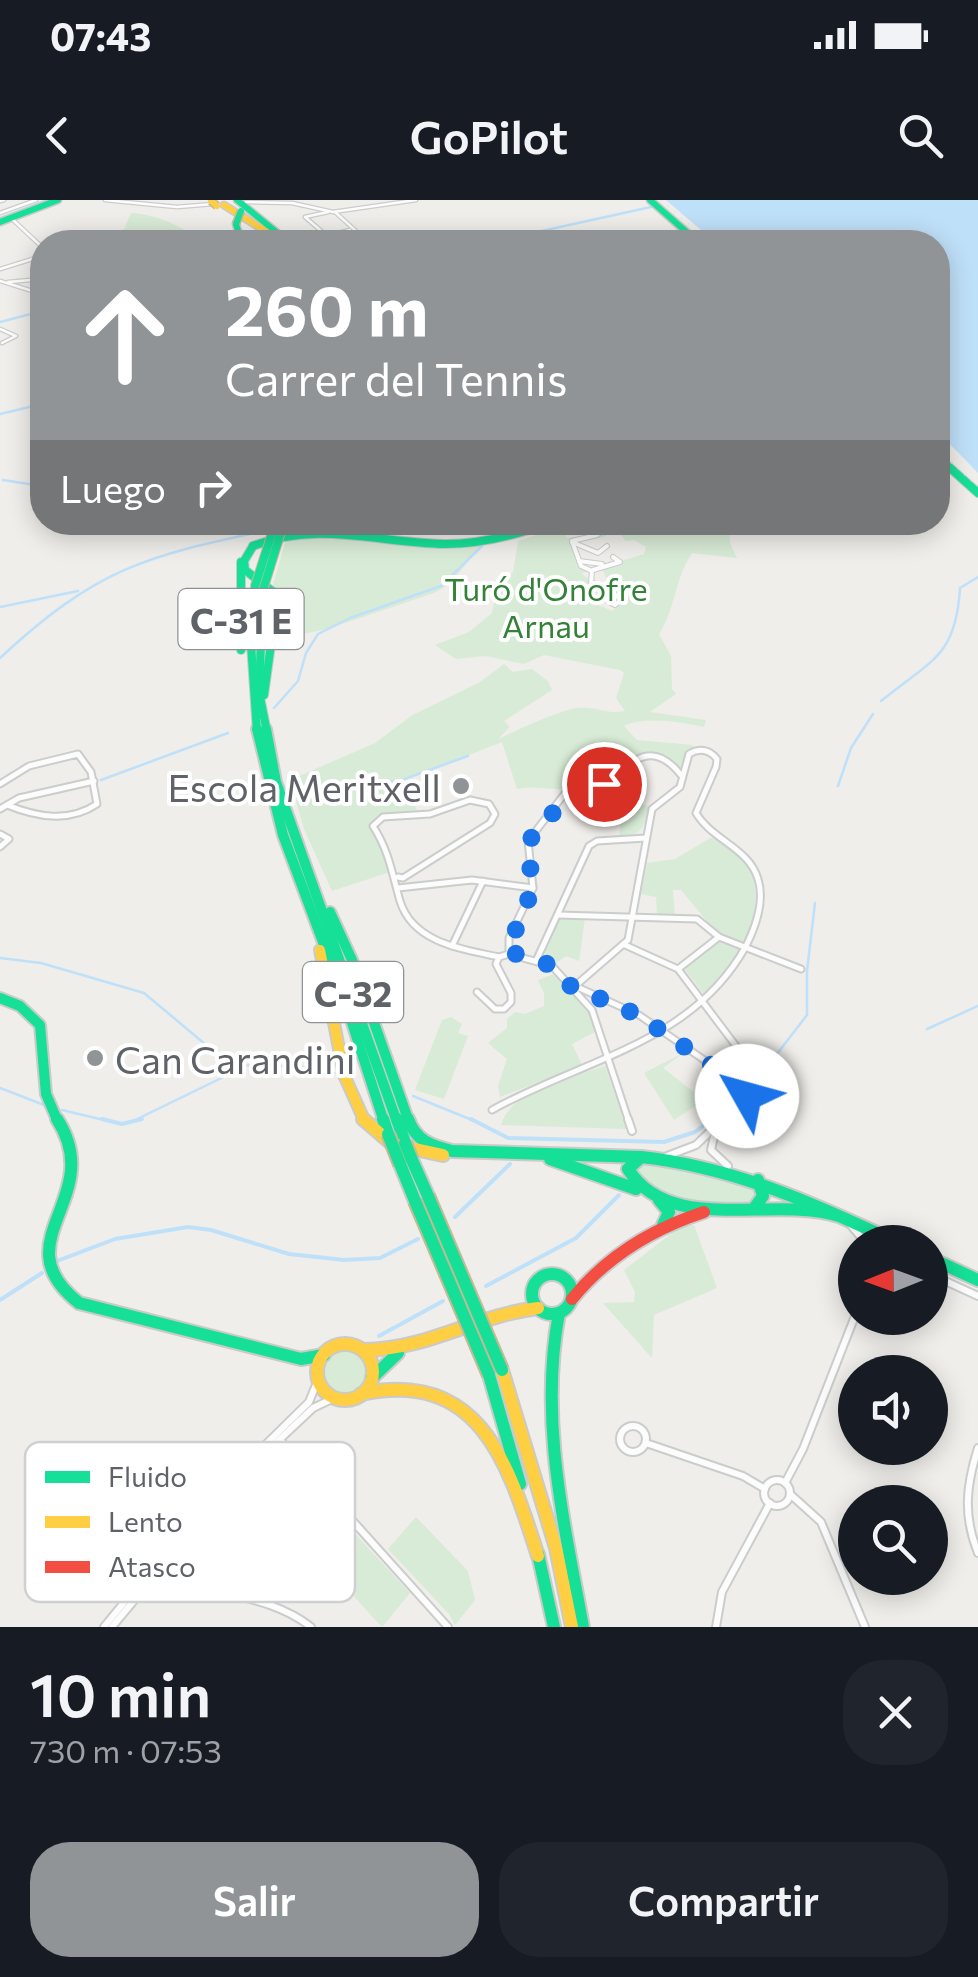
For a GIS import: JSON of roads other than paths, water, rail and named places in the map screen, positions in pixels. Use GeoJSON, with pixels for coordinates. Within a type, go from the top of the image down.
{"type":"FeatureCollection","features":[{"type":"Feature","properties":{"kind":"main road"},"geometry":{"type":"LineString","coordinates":[[4,218],[53,200]]}},
{"type":"Feature","properties":{"kind":"main road"},"geometry":{"type":"LineString","coordinates":[[650,200],[684,230]]}},
{"type":"Feature","properties":{"kind":"main road"},"geometry":{"type":"LineString","coordinates":[[226,203],[237,230]]}},
{"type":"Feature","properties":{"kind":"main road"},"geometry":{"type":"LineString","coordinates":[[226,203],[260,230]]}},
{"type":"Feature","properties":{"kind":"main road"},"geometry":{"type":"LineString","coordinates":[[226,203],[268,230]]}},
{"type":"Feature","properties":{"kind":"main road"},"geometry":{"type":"LineString","coordinates":[[950,468],[978,494]]}},
{"type":"Feature","properties":{"kind":"main road","name":"C-32"},"geometry":{"type":"LineString","coordinates":[[272,535],[247,645],[247,694],[266,794],[388,1134],[488,1374],[508,1434],[554,1627]]}},
{"type":"Feature","properties":{"kind":"main road","name":"C-31 E"},"geometry":{"type":"LineString","coordinates":[[247,694],[243,690],[240,649],[240,567],[253,546],[278,535]]}},
{"type":"Feature","properties":{"kind":"main road","name":"C-32"},"geometry":{"type":"LineString","coordinates":[[279,535],[259,588],[256,676],[265,745],[296,844],[343,961],[405,1142],[502,1370],[556,1548],[572,1627]]}},
{"type":"Feature","properties":{"kind":"main road","name":"C-31 E"},"geometry":{"type":"LineString","coordinates":[[357,535],[424,543],[477,542],[519,535]]}},
{"type":"Feature","properties":{"kind":"main road","name":"C-31 E"},"geometry":{"type":"LineString","coordinates":[[253,546],[244,561],[246,570],[280,603],[264,682],[265,745]]}},
{"type":"Feature","properties":{"kind":"main road"},"geometry":{"type":"LineString","coordinates":[[296,844],[352,960],[412,1131],[420,1140],[452,1151],[662,1157],[728,1166],[850,1225]]}},
{"type":"Feature","properties":{"kind":"main road"},"geometry":{"type":"LineString","coordinates":[[315,924],[347,1087],[356,1112],[369,1130],[401,1149],[576,1165],[656,1197],[713,1210]]}},
{"type":"Feature","properties":{"kind":"main road"},"geometry":{"type":"LineString","coordinates":[[0,998],[26,1008],[42,1027],[46,1041],[47,1098],[71,1148],[71,1163],[52,1214],[46,1245],[51,1286],[62,1297],[301,1359],[324,1355],[345,1344],[379,1353],[406,1348],[508,1311],[538,1308],[559,1313]]}},
{"type":"Feature","properties":{"kind":"main road"},"geometry":{"type":"LineString","coordinates":[[636,1189],[628,1173],[632,1162],[640,1157]]}},
{"type":"Feature","properties":{"kind":"main road"},"geometry":{"type":"LineString","coordinates":[[750,1174],[763,1192],[753,1208]]}},
{"type":"Feature","properties":{"kind":"main road"},"geometry":{"type":"LineString","coordinates":[[656,1197],[669,1215],[657,1230]]}},
{"type":"Feature","properties":{"kind":"main road"},"geometry":{"type":"LineString","coordinates":[[583,1627],[550,1388],[551,1334],[559,1313],[593,1274],[657,1230],[689,1214],[802,1207],[838,1216]]}},
{"type":"Feature","properties":{"kind":"main road"},"geometry":{"type":"LineString","coordinates":[[948,1266],[978,1280]]}},
{"type":"Feature","properties":{"kind":"main road"},"geometry":{"type":"LineString","coordinates":[[508,1311],[546,1274],[564,1278],[593,1274]]}},
{"type":"Feature","properties":{"kind":"main road"},"geometry":{"type":"LineString","coordinates":[[564,1278],[572,1299]]}},
{"type":"Feature","properties":{"kind":"main road"},"geometry":{"type":"LineString","coordinates":[[532,1289],[538,1308]]}},
{"type":"Feature","properties":{"kind":"main road"},"geometry":{"type":"LineString","coordinates":[[362,1394],[384,1364],[406,1348]]}},
{"type":"Feature","properties":{"kind":"main road"},"geometry":{"type":"LineString","coordinates":[[364,1350],[372,1366],[372,1379]]}},
{"type":"Feature","properties":{"kind":"main road"},"geometry":{"type":"LineString","coordinates":[[318,1377],[324,1355]]}},
{"type":"Feature","properties":{"kind":"main road"},"geometry":{"type":"LineString","coordinates":[[301,1359],[332,1398],[350,1400],[386,1390],[441,1397],[474,1412],[487,1424],[506,1459],[538,1556]]}},
{"type":"Feature","properties":{"kind":"street"},"geometry":{"type":"LineString","coordinates":[[30,237],[4,218],[36,200]]}},
{"type":"Feature","properties":{"kind":"street"},"geometry":{"type":"LineString","coordinates":[[104,200],[122,205],[177,207],[226,203],[333,211],[350,230]]}},
{"type":"Feature","properties":{"kind":"street"},"geometry":{"type":"LineString","coordinates":[[319,230],[305,217],[416,200]]}},
{"type":"Feature","properties":{"kind":"street"},"geometry":{"type":"LineString","coordinates":[[0,269],[30,260]]}},
{"type":"Feature","properties":{"kind":"street"},"geometry":{"type":"LineString","coordinates":[[0,280],[30,280]]}},
{"type":"Feature","properties":{"kind":"street"},"geometry":{"type":"LineString","coordinates":[[0,280],[30,290]]}},
{"type":"Feature","properties":{"kind":"street"},"geometry":{"type":"LineString","coordinates":[[0,329],[16,336],[2,344]]}},
{"type":"Feature","properties":{"kind":"street"},"geometry":{"type":"LineString","coordinates":[[572,542],[588,535]]}},
{"type":"Feature","properties":{"kind":"street"},"geometry":{"type":"LineString","coordinates":[[572,542],[620,562],[592,571]]}},
{"type":"Feature","properties":{"kind":"street"},"geometry":{"type":"LineString","coordinates":[[572,542],[579,562],[592,571]]}},
{"type":"Feature","properties":{"kind":"street"},"geometry":{"type":"LineString","coordinates":[[598,553],[607,546]]}},
{"type":"Feature","properties":{"kind":"street"},"geometry":{"type":"LineString","coordinates":[[579,562],[604,565]]}},
{"type":"Feature","properties":{"kind":"street"},"geometry":{"type":"LineString","coordinates":[[592,571],[590,580],[621,600],[616,604],[602,598],[597,601]]}},
{"type":"Feature","properties":{"kind":"street"},"geometry":{"type":"LineString","coordinates":[[492,1110],[542,1082],[665,1033],[704,1004],[728,978],[746,948],[760,904],[758,874],[746,856],[706,828],[696,813],[698,799],[714,777],[717,759],[709,751],[693,751],[678,789],[652,809],[625,944],[574,986]]}},
{"type":"Feature","properties":{"kind":"street"},"geometry":{"type":"LineString","coordinates":[[0,784],[30,766],[73,754],[80,756],[94,780],[97,804],[82,812],[40,816],[3,807]]}},
{"type":"Feature","properties":{"kind":"street"},"geometry":{"type":"LineString","coordinates":[[509,954],[508,944],[533,888],[527,843],[566,792],[592,790],[614,777],[626,762],[638,758],[670,763],[682,779]]}},
{"type":"Feature","properties":{"kind":"street"},"geometry":{"type":"LineString","coordinates":[[3,807],[20,798],[94,780]]}},
{"type":"Feature","properties":{"kind":"street"},"geometry":{"type":"LineString","coordinates":[[408,887],[401,877],[390,848],[374,828],[377,819],[430,814],[470,800],[492,807],[495,814],[490,823],[401,877],[398,888],[403,909],[413,924],[432,939],[552,966],[574,986],[595,1016],[632,1131]]}},
{"type":"Feature","properties":{"kind":"street"},"geometry":{"type":"LineString","coordinates":[[0,834],[9,839],[0,848]]}},
{"type":"Feature","properties":{"kind":"street"},"geometry":{"type":"LineString","coordinates":[[536,961],[591,844],[646,838]]}},
{"type":"Feature","properties":{"kind":"street"},"geometry":{"type":"LineString","coordinates":[[398,888],[483,881],[533,888]]}},
{"type":"Feature","properties":{"kind":"street"},"geometry":{"type":"LineString","coordinates":[[452,946],[483,881]]}},
{"type":"Feature","properties":{"kind":"street"},"geometry":{"type":"LineString","coordinates":[[558,914],[696,919],[719,937],[801,969]]}},
{"type":"Feature","properties":{"kind":"street"},"geometry":{"type":"LineString","coordinates":[[678,969],[719,937]]}},
{"type":"Feature","properties":{"kind":"street"},"geometry":{"type":"LineString","coordinates":[[625,944],[678,969],[768,1085],[759,1096],[747,1096],[696,1145],[662,1157]]}},
{"type":"Feature","properties":{"kind":"street"},"geometry":{"type":"LineString","coordinates":[[477,992],[495,1009],[510,1004],[511,993],[497,969],[499,957]]}},
{"type":"Feature","properties":{"kind":"street"},"geometry":{"type":"LineString","coordinates":[[574,986],[611,1000],[665,1033],[736,1082],[747,1096]]}},
{"type":"Feature","properties":{"kind":"street"},"geometry":{"type":"LineString","coordinates":[[736,1082],[739,1073],[754,1070]]}},
{"type":"Feature","properties":{"kind":"street"},"geometry":{"type":"LineString","coordinates":[[719,1125],[710,1140],[711,1150],[728,1166]]}},
{"type":"Feature","properties":{"kind":"street"},"geometry":{"type":"LineString","coordinates":[[948,1282],[978,1296]]}},
{"type":"Feature","properties":{"kind":"street"},"geometry":{"type":"LineString","coordinates":[[785,1483],[803,1449],[848,1335]]}},
{"type":"Feature","properties":{"kind":"street"},"geometry":{"type":"LineString","coordinates":[[267,1442],[308,1402],[318,1377]]}},
{"type":"Feature","properties":{"kind":"street"},"geometry":{"type":"LineString","coordinates":[[276,1442],[313,1408],[332,1398]]}},
{"type":"Feature","properties":{"kind":"street"},"geometry":{"type":"LineString","coordinates":[[279,1439],[282,1442]]}},
{"type":"Feature","properties":{"kind":"street"},"geometry":{"type":"LineString","coordinates":[[646,1443],[743,1476],[765,1489],[770,1503],[722,1592],[716,1627]]}},
{"type":"Feature","properties":{"kind":"street"},"geometry":{"type":"LineString","coordinates":[[978,1448],[963,1502],[967,1529],[978,1553]]}},
{"type":"Feature","properties":{"kind":"street"},"geometry":{"type":"LineString","coordinates":[[765,1489],[773,1479],[785,1483],[790,1494],[821,1522],[864,1626]]}},
{"type":"Feature","properties":{"kind":"street"},"geometry":{"type":"LineString","coordinates":[[770,1503],[783,1505],[790,1494]]}},
{"type":"Feature","properties":{"kind":"street"},"geometry":{"type":"LineString","coordinates":[[355,1524],[448,1627]]}},
{"type":"Feature","properties":{"kind":"street"},"geometry":{"type":"LineString","coordinates":[[104,1627],[124,1602]]}},
{"type":"Feature","properties":{"kind":"street"},"geometry":{"type":"LineString","coordinates":[[112,1627],[129,1602]]}},
{"type":"Feature","properties":{"kind":"street"},"geometry":{"type":"LineString","coordinates":[[273,1602],[282,1604],[311,1627]]}},
{"type":"Feature","properties":{"kind":"water"},"geometry":{"type":"Polygon","coordinates":[[[666,200],[978,200],[978,473],[950,444],[950,230],[701,230],[666,200]]]}},
{"type":"Feature","properties":{"kind":"waterway"},"geometry":{"type":"LineString","coordinates":[[0,218],[47,200]]}},
{"type":"Feature","properties":{"kind":"waterway"},"geometry":{"type":"LineString","coordinates":[[546,230],[651,207]]}},
{"type":"Feature","properties":{"kind":"waterway"},"geometry":{"type":"LineString","coordinates":[[0,322],[30,314]]}},
{"type":"Feature","properties":{"kind":"waterway"},"geometry":{"type":"LineString","coordinates":[[0,414],[30,407]]}},
{"type":"Feature","properties":{"kind":"waterway"},"geometry":{"type":"LineString","coordinates":[[3,480],[30,484]]}},
{"type":"Feature","properties":{"kind":"waterway"},"geometry":{"type":"LineString","coordinates":[[0,658],[65,604],[124,570],[188,548],[246,535]]}},
{"type":"Feature","properties":{"kind":"waterway"},"geometry":{"type":"LineString","coordinates":[[274,708],[298,681],[306,653],[318,634],[350,618],[441,586],[482,546]]}},
{"type":"Feature","properties":{"kind":"waterway"},"geometry":{"type":"LineString","coordinates":[[881,701],[938,655],[953,629],[960,588],[978,577]]}},
{"type":"Feature","properties":{"kind":"waterway"},"geometry":{"type":"LineString","coordinates":[[0,607],[78,591]]}},
{"type":"Feature","properties":{"kind":"waterway"},"geometry":{"type":"LineString","coordinates":[[838,786],[851,748],[873,714]]}},
{"type":"Feature","properties":{"kind":"waterway"},"geometry":{"type":"LineString","coordinates":[[101,780],[228,733]]}},
{"type":"Feature","properties":{"kind":"waterway"},"geometry":{"type":"LineString","coordinates":[[317,790],[362,782],[399,781],[468,756]]}},
{"type":"Feature","properties":{"kind":"waterway"},"geometry":{"type":"LineString","coordinates":[[770,1063],[807,1015],[807,971],[815,903]]}},
{"type":"Feature","properties":{"kind":"waterway"},"geometry":{"type":"LineString","coordinates":[[0,958],[41,963],[144,993],[230,1065],[294,1066],[335,1073]]}},
{"type":"Feature","properties":{"kind":"waterway"},"geometry":{"type":"LineString","coordinates":[[927,1029],[978,1006]]}},
{"type":"Feature","properties":{"kind":"waterway"},"geometry":{"type":"LineString","coordinates":[[132,1121],[240,1069]]}},
{"type":"Feature","properties":{"kind":"waterway"},"geometry":{"type":"LineString","coordinates":[[0,1088],[44,1105]]}},
{"type":"Feature","properties":{"kind":"waterway"},"geometry":{"type":"LineString","coordinates":[[413,1096],[476,1122]]}},
{"type":"Feature","properties":{"kind":"waterway"},"geometry":{"type":"LineString","coordinates":[[708,1122],[729,1106]]}},
{"type":"Feature","properties":{"kind":"waterway"},"geometry":{"type":"LineString","coordinates":[[62,1110],[112,1122]]}},
{"type":"Feature","properties":{"kind":"waterway"},"geometry":{"type":"LineString","coordinates":[[102,1119],[122,1124],[132,1121]]}},
{"type":"Feature","properties":{"kind":"waterway"},"geometry":{"type":"LineString","coordinates":[[132,1121],[142,1119]]}},
{"type":"Feature","properties":{"kind":"waterway"},"geometry":{"type":"LineString","coordinates":[[471,1119],[476,1122]]}},
{"type":"Feature","properties":{"kind":"waterway"},"geometry":{"type":"LineString","coordinates":[[476,1122],[508,1138],[664,1142],[695,1132],[712,1119]]}},
{"type":"Feature","properties":{"kind":"waterway"},"geometry":{"type":"LineString","coordinates":[[455,1217],[510,1164]]}},
{"type":"Feature","properties":{"kind":"waterway"},"geometry":{"type":"LineString","coordinates":[[486,1286],[576,1238],[619,1195]]}},
{"type":"Feature","properties":{"kind":"waterway"},"geometry":{"type":"LineString","coordinates":[[57,1261],[115,1239],[188,1227],[211,1230],[289,1254],[344,1260],[380,1258],[418,1239]]}},
{"type":"Feature","properties":{"kind":"waterway"},"geometry":{"type":"LineString","coordinates":[[0,1300],[42,1273]]}},
{"type":"Feature","properties":{"kind":"waterway"},"geometry":{"type":"LineString","coordinates":[[379,1336],[443,1301]]}},
{"type":"Feature","properties":{"kind":"railway"},"geometry":{"type":"LineString","coordinates":[[661,200],[695,230]]}},
{"type":"Feature","properties":{"kind":"railway"},"geometry":{"type":"LineString","coordinates":[[950,461],[978,486]]}},
{"type":"Feature","properties":{"kind":"place","name":"Escola Meritxell"},"geometry":{"type":"Point","coordinates":[461,786]}},
{"type":"Feature","properties":{"kind":"place","name":"Can Carandini"},"geometry":{"type":"Point","coordinates":[95,1058]}},
{"type":"Feature","properties":{"kind":"park label","name":"Turó d'Onofre Arnau"},"geometry":{"type":"Point","coordinates":[546,606]}}]}
